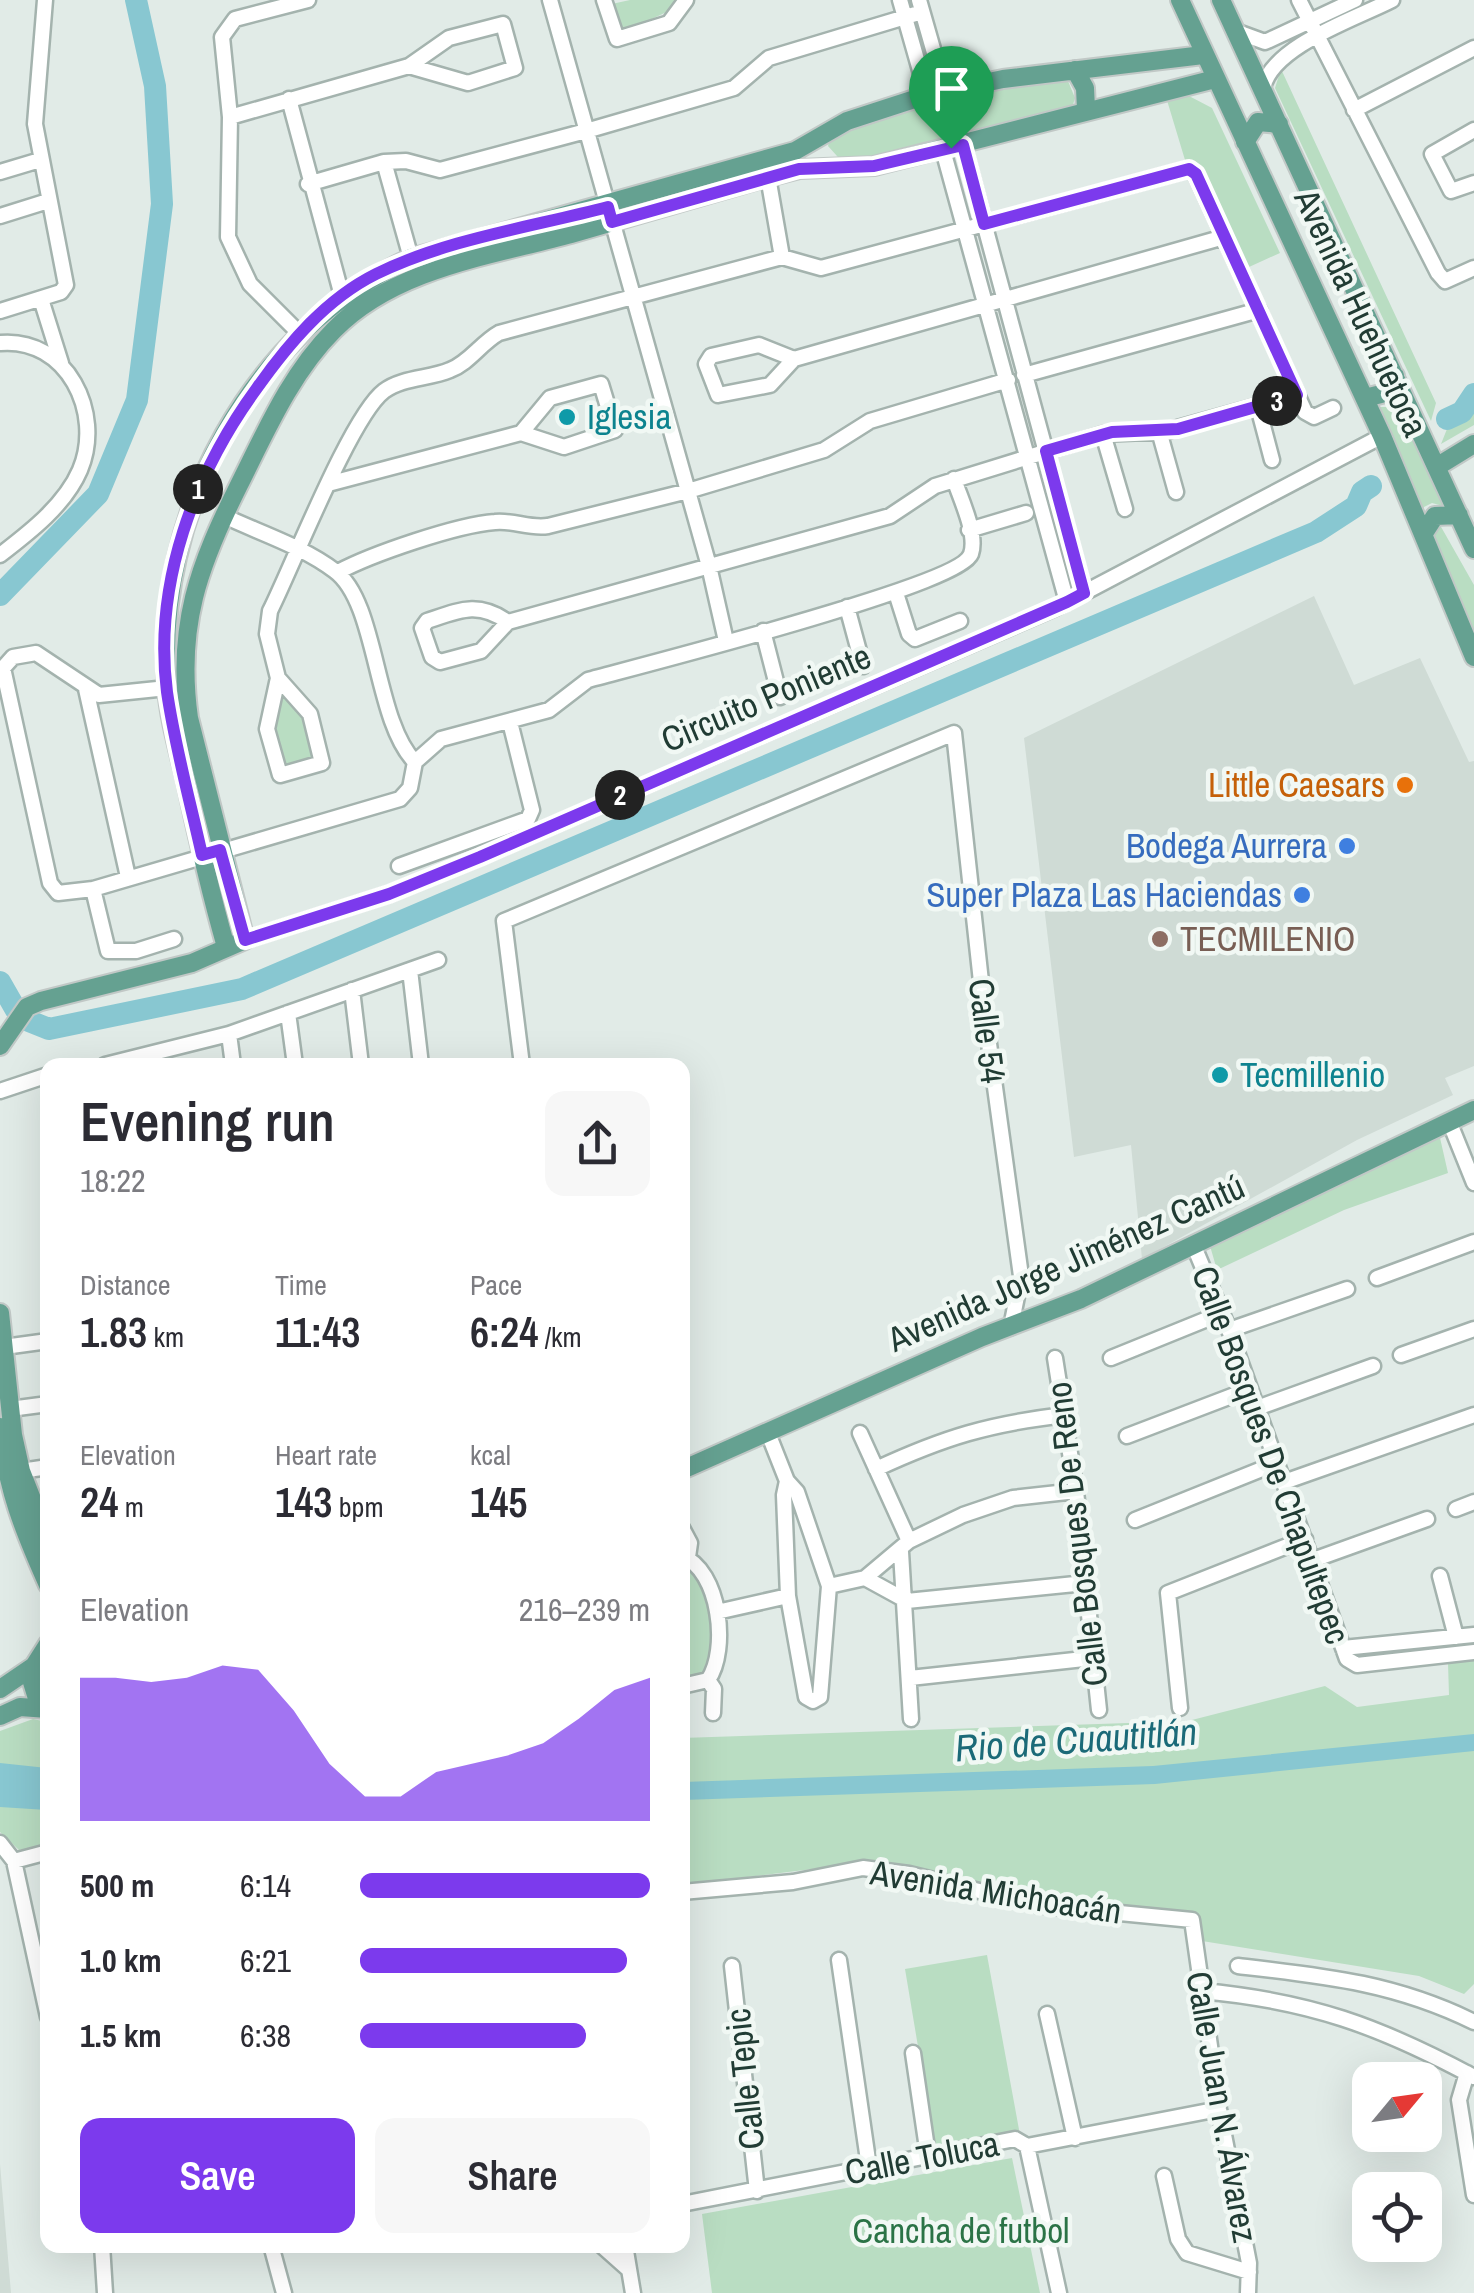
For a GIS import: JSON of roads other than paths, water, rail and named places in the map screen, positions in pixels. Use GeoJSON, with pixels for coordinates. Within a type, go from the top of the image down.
{"type":"FeatureCollection","features":[{"type":"Feature","properties":{"kind":"main road"},"geometry":{"type":"LineString","coordinates":[[1181,0],[1201,0]]}},
{"type":"Feature","properties":{"kind":"main road","name":"Avenida Huehuetoca"},"geometry":{"type":"LineString","coordinates":[[1181,0],[1382,436],[1474,658]]}},
{"type":"Feature","properties":{"kind":"main road","name":"Avenida Huehuetoca"},"geometry":{"type":"LineString","coordinates":[[1221,0],[1438,466],[1467,514],[1471,543]]}},
{"type":"Feature","properties":{"kind":"main road"},"geometry":{"type":"LineString","coordinates":[[610,214],[795,151],[828,130],[936,93],[1075,70],[1204,55]]}},
{"type":"Feature","properties":{"kind":"main road"},"geometry":{"type":"LineString","coordinates":[[1075,70],[1085,88],[1086,109]]}},
{"type":"Feature","properties":{"kind":"main road"},"geometry":{"type":"LineString","coordinates":[[245,940],[211,852],[167,688],[167,622],[175,562],[218,445],[299,333],[342,296],[414,267],[610,214],[799,169],[874,166],[1215,79]]}},
{"type":"Feature","properties":{"kind":"main road"},"geometry":{"type":"LineString","coordinates":[[1245,142],[1258,122],[1279,124]]}},
{"type":"Feature","properties":{"kind":"main road"},"geometry":{"type":"LineString","coordinates":[[828,130],[826,145],[837,167]]}},
{"type":"Feature","properties":{"kind":"main road"},"geometry":{"type":"LineString","coordinates":[[226,947],[185,680],[200,566],[284,395],[334,329],[414,267]]}},
{"type":"Feature","properties":{"kind":"main road"},"geometry":{"type":"LineString","coordinates":[[1365,398],[1384,394],[1396,376]]}},
{"type":"Feature","properties":{"kind":"main road"},"geometry":{"type":"LineString","coordinates":[[264,378],[284,395]]}},
{"type":"Feature","properties":{"kind":"main road"},"geometry":{"type":"LineString","coordinates":[[1438,466],[1474,444]]}},
{"type":"Feature","properties":{"kind":"main road"},"geometry":{"type":"LineString","coordinates":[[1424,533],[1435,516],[1467,514]]}},
{"type":"Feature","properties":{"kind":"main road"},"geometry":{"type":"LineString","coordinates":[[175,562],[200,566]]}},
{"type":"Feature","properties":{"kind":"main road","name":"Circuito Poniente"},"geometry":{"type":"LineString","coordinates":[[0,1046],[28,1008],[192,963],[245,940]]}},
{"type":"Feature","properties":{"kind":"main road","name":"Avenida Jorge Jiménez Cantú"},"geometry":{"type":"LineString","coordinates":[[690,1467],[1081,1300],[1474,1110]]}},
{"type":"Feature","properties":{"kind":"main road"},"geometry":{"type":"LineString","coordinates":[[0,1313],[21,1471],[40,1518]]}},
{"type":"Feature","properties":{"kind":"main road"},"geometry":{"type":"LineString","coordinates":[[0,1428],[10,1493],[40,1568]]}},
{"type":"Feature","properties":{"kind":"main road"},"geometry":{"type":"LineString","coordinates":[[0,1689],[34,1666],[40,1657]]}},
{"type":"Feature","properties":{"kind":"main road"},"geometry":{"type":"LineString","coordinates":[[34,1666],[32,1682],[40,1699]]}},
{"type":"Feature","properties":{"kind":"main road"},"geometry":{"type":"LineString","coordinates":[[0,1716],[20,1707],[40,1708]]}},
{"type":"Feature","properties":{"kind":"street"},"geometry":{"type":"LineString","coordinates":[[0,311],[41,300],[66,286],[35,124],[45,0]]}},
{"type":"Feature","properties":{"kind":"street"},"geometry":{"type":"LineString","coordinates":[[299,333],[250,284],[228,236],[230,117],[222,38],[226,26],[235,20],[308,0]]}},
{"type":"Feature","properties":{"kind":"street"},"geometry":{"type":"LineString","coordinates":[[550,0],[709,566],[726,641]]}},
{"type":"Feature","properties":{"kind":"street"},"geometry":{"type":"LineString","coordinates":[[604,0],[612,34],[617,39],[669,24],[686,0]]}},
{"type":"Feature","properties":{"kind":"street"},"geometry":{"type":"LineString","coordinates":[[900,0],[936,93]]}},
{"type":"Feature","properties":{"kind":"street"},"geometry":{"type":"LineString","coordinates":[[1299,0],[1445,281],[1474,268]]}},
{"type":"Feature","properties":{"kind":"street"},"geometry":{"type":"LineString","coordinates":[[1235,31],[1265,42],[1355,0]]}},
{"type":"Feature","properties":{"kind":"street"},"geometry":{"type":"LineString","coordinates":[[1263,88],[1274,62],[1392,0]]}},
{"type":"Feature","properties":{"kind":"street"},"geometry":{"type":"LineString","coordinates":[[308,184],[384,162],[406,161],[440,170],[586,132],[734,88],[769,58],[904,16],[920,6],[936,93]]}},
{"type":"Feature","properties":{"kind":"street"},"geometry":{"type":"LineString","coordinates":[[230,117],[410,66],[449,38],[503,24],[515,68],[468,83],[410,66]]}},
{"type":"Feature","properties":{"kind":"street"},"geometry":{"type":"LineString","coordinates":[[1354,110],[1474,48]]}},
{"type":"Feature","properties":{"kind":"street"},"geometry":{"type":"LineString","coordinates":[[289,98],[308,184],[342,296]]}},
{"type":"Feature","properties":{"kind":"street"},"geometry":{"type":"LineString","coordinates":[[1474,130],[1432,154],[1451,191],[1474,183]]}},
{"type":"Feature","properties":{"kind":"street"},"geometry":{"type":"LineString","coordinates":[[963,145],[1084,593]]}},
{"type":"Feature","properties":{"kind":"street"},"geometry":{"type":"LineString","coordinates":[[942,150],[1067,602]]}},
{"type":"Feature","properties":{"kind":"street"},"geometry":{"type":"LineString","coordinates":[[0,172],[40,160]]}},
{"type":"Feature","properties":{"kind":"street"},"geometry":{"type":"LineString","coordinates":[[384,162],[414,267]]}},
{"type":"Feature","properties":{"kind":"street"},"geometry":{"type":"LineString","coordinates":[[278,678],[310,714],[322,763],[280,776],[267,729],[278,678],[267,634],[270,611],[328,484],[372,404],[383,392],[456,369],[481,343],[499,333],[782,258],[822,268],[1181,168],[1196,174],[1310,416],[1333,408]]}},
{"type":"Feature","properties":{"kind":"street"},"geometry":{"type":"LineString","coordinates":[[768,177],[782,258]]}},
{"type":"Feature","properties":{"kind":"street"},"geometry":{"type":"LineString","coordinates":[[0,216],[48,201]]}},
{"type":"Feature","properties":{"kind":"street"},"geometry":{"type":"LineString","coordinates":[[794,359],[759,344],[711,356],[706,364],[713,390],[722,396],[770,384],[794,359],[1224,237]]}},
{"type":"Feature","properties":{"kind":"street"},"geometry":{"type":"LineString","coordinates":[[0,555],[58,504],[80,470],[88,420],[84,401],[61,363],[41,300]]}},
{"type":"Feature","properties":{"kind":"street"},"geometry":{"type":"LineString","coordinates":[[1024,374],[1259,310]]}},
{"type":"Feature","properties":{"kind":"street"},"geometry":{"type":"LineString","coordinates":[[0,343],[36,347],[61,363]]}},
{"type":"Feature","properties":{"kind":"street"},"geometry":{"type":"LineString","coordinates":[[338,572],[361,560],[492,522],[530,528],[548,526],[688,491],[824,450],[887,414],[1008,380]]}},
{"type":"Feature","properties":{"kind":"street"},"geometry":{"type":"LineString","coordinates":[[328,484],[521,433],[564,446],[615,430],[602,384],[550,398],[521,433]]}},
{"type":"Feature","properties":{"kind":"street"},"geometry":{"type":"LineString","coordinates":[[508,622],[490,609],[472,606],[427,621],[422,628],[432,657],[440,662],[481,651],[508,622],[890,516],[935,486],[1028,456],[1103,434],[1159,431],[1297,395]]}},
{"type":"Feature","properties":{"kind":"street"},"geometry":{"type":"LineString","coordinates":[[1258,407],[1272,460]]}},
{"type":"Feature","properties":{"kind":"street"},"geometry":{"type":"LineString","coordinates":[[1159,431],[1176,492]]}},
{"type":"Feature","properties":{"kind":"street"},"geometry":{"type":"LineString","coordinates":[[1103,434],[1125,509]]}},
{"type":"Feature","properties":{"kind":"street","name":"Circuito Poniente"},"geometry":{"type":"LineString","coordinates":[[245,940],[389,894],[462,864],[1067,602],[1382,436]]}},
{"type":"Feature","properties":{"kind":"street"},"geometry":{"type":"LineString","coordinates":[[167,688],[98,696],[36,653],[13,656],[4,668],[50,884],[58,893],[92,889],[400,799],[410,788],[415,762],[441,740],[548,710],[588,680],[896,593],[960,567],[971,556],[969,530],[954,480]]}},
{"type":"Feature","properties":{"kind":"street"},"geometry":{"type":"LineString","coordinates":[[969,530],[1026,513]]}},
{"type":"Feature","properties":{"kind":"street"},"geometry":{"type":"LineString","coordinates":[[224,516],[338,572],[354,597],[400,741],[415,762]]}},
{"type":"Feature","properties":{"kind":"street"},"geometry":{"type":"LineString","coordinates":[[896,593],[909,634],[915,639],[960,621]]}},
{"type":"Feature","properties":{"kind":"street"},"geometry":{"type":"LineString","coordinates":[[847,607],[863,666]]}},
{"type":"Feature","properties":{"kind":"street"},"geometry":{"type":"LineString","coordinates":[[763,632],[780,697]]}},
{"type":"Feature","properties":{"kind":"street"},"geometry":{"type":"LineString","coordinates":[[86,689],[128,877]]}},
{"type":"Feature","properties":{"kind":"street"},"geometry":{"type":"LineString","coordinates":[[399,866],[528,819],[532,810],[510,722]]}},
{"type":"Feature","properties":{"kind":"street","name":"Calle 54"},"geometry":{"type":"LineString","coordinates":[[521,1058],[504,921],[954,733],[983,1000],[1021,1276],[1011,1327]]}},
{"type":"Feature","properties":{"kind":"street"},"geometry":{"type":"LineString","coordinates":[[92,889],[108,951],[136,951],[174,939]]}},
{"type":"Feature","properties":{"kind":"street"},"geometry":{"type":"LineString","coordinates":[[169,1058],[438,960]]}},
{"type":"Feature","properties":{"kind":"street"},"geometry":{"type":"LineString","coordinates":[[410,970],[420,1058]]}},
{"type":"Feature","properties":{"kind":"street"},"geometry":{"type":"LineString","coordinates":[[352,990],[360,1058]]}},
{"type":"Feature","properties":{"kind":"street"},"geometry":{"type":"LineString","coordinates":[[288,1013],[294,1058]]}},
{"type":"Feature","properties":{"kind":"street"},"geometry":{"type":"LineString","coordinates":[[229,1034],[232,1058]]}},
{"type":"Feature","properties":{"kind":"street"},"geometry":{"type":"LineString","coordinates":[[0,1091],[40,1081]]}},
{"type":"Feature","properties":{"kind":"street"},"geometry":{"type":"LineString","coordinates":[[1449,1121],[1474,1183]]}},
{"type":"Feature","properties":{"kind":"street"},"geometry":{"type":"LineString","coordinates":[[1376,1278],[1474,1242]]}},
{"type":"Feature","properties":{"kind":"street","name":"Calle Bosques De Chapultepec"},"geometry":{"type":"LineString","coordinates":[[1192,1244],[1222,1313],[1352,1664],[1474,1652]]}},
{"type":"Feature","properties":{"kind":"street"},"geometry":{"type":"LineString","coordinates":[[1228,1330],[1347,1288]]}},
{"type":"Feature","properties":{"kind":"street"},"geometry":{"type":"LineString","coordinates":[[1111,1358],[1222,1313]]}},
{"type":"Feature","properties":{"kind":"street"},"geometry":{"type":"LineString","coordinates":[[1401,1355],[1474,1330]]}},
{"type":"Feature","properties":{"kind":"street"},"geometry":{"type":"LineString","coordinates":[[4,1347],[40,1342]]}},
{"type":"Feature","properties":{"kind":"street","name":"Calle Bosques De Reno"},"geometry":{"type":"LineString","coordinates":[[1056,1358],[1076,1490],[1099,1710]]}},
{"type":"Feature","properties":{"kind":"street"},"geometry":{"type":"LineString","coordinates":[[1257,1408],[1373,1366]]}},
{"type":"Feature","properties":{"kind":"street"},"geometry":{"type":"LineString","coordinates":[[1127,1436],[1250,1389]]}},
{"type":"Feature","properties":{"kind":"street"},"geometry":{"type":"LineString","coordinates":[[10,1409],[40,1405]]}},
{"type":"Feature","properties":{"kind":"street"},"geometry":{"type":"LineString","coordinates":[[1284,1482],[1474,1414]]}},
{"type":"Feature","properties":{"kind":"street"},"geometry":{"type":"LineString","coordinates":[[876,1469],[937,1440],[990,1424],[1064,1415]]}},
{"type":"Feature","properties":{"kind":"street"},"geometry":{"type":"LineString","coordinates":[[768,1433],[787,1480],[798,1492],[821,1552],[829,1586],[820,1696],[813,1701],[806,1697],[788,1596],[787,1480]]}},
{"type":"Feature","properties":{"kind":"street"},"geometry":{"type":"LineString","coordinates":[[860,1433],[905,1546],[911,1720]]}},
{"type":"Feature","properties":{"kind":"street"},"geometry":{"type":"LineString","coordinates":[[1135,1520],[1277,1463]]}},
{"type":"Feature","properties":{"kind":"street"},"geometry":{"type":"LineString","coordinates":[[21,1471],[40,1468]]}},
{"type":"Feature","properties":{"kind":"street"},"geometry":{"type":"LineString","coordinates":[[829,1586],[866,1578],[905,1546],[963,1514],[1013,1498],[1076,1490]]}},
{"type":"Feature","properties":{"kind":"street"},"geometry":{"type":"LineString","coordinates":[[1456,1508],[1474,1502]]}},
{"type":"Feature","properties":{"kind":"street"},"geometry":{"type":"LineString","coordinates":[[1313,1560],[1426,1518]]}},
{"type":"Feature","properties":{"kind":"street"},"geometry":{"type":"LineString","coordinates":[[1180,1708],[1168,1593],[1305,1539]]}},
{"type":"Feature","properties":{"kind":"street"},"geometry":{"type":"LineString","coordinates":[[788,1560],[809,1551],[821,1552]]}},
{"type":"Feature","properties":{"kind":"street"},"geometry":{"type":"LineString","coordinates":[[690,1560],[698,1566],[717,1612],[718,1649],[708,1680]]}},
{"type":"Feature","properties":{"kind":"street"},"geometry":{"type":"LineString","coordinates":[[1440,1576],[1456,1637]]}},
{"type":"Feature","properties":{"kind":"street"},"geometry":{"type":"LineString","coordinates":[[866,1578],[907,1601],[1085,1583]]}},
{"type":"Feature","properties":{"kind":"street"},"geometry":{"type":"LineString","coordinates":[[717,1612],[788,1596]]}},
{"type":"Feature","properties":{"kind":"street"},"geometry":{"type":"LineString","coordinates":[[794,1626],[816,1628],[827,1624]]}},
{"type":"Feature","properties":{"kind":"street"},"geometry":{"type":"LineString","coordinates":[[1343,1648],[1474,1635]]}},
{"type":"Feature","properties":{"kind":"street"},"geometry":{"type":"LineString","coordinates":[[910,1678],[1092,1658]]}},
{"type":"Feature","properties":{"kind":"street"},"geometry":{"type":"LineString","coordinates":[[690,1684],[708,1680]]}},
{"type":"Feature","properties":{"kind":"street"},"geometry":{"type":"LineString","coordinates":[[708,1680],[714,1689],[713,1713]]}},
{"type":"Feature","properties":{"kind":"street"},"geometry":{"type":"LineString","coordinates":[[0,1843],[14,1860],[40,1980]]}},
{"type":"Feature","properties":{"kind":"street"},"geometry":{"type":"LineString","coordinates":[[14,1860],[40,1854]]}},
{"type":"Feature","properties":{"kind":"street","name":"Avenida Michoacán"},"geometry":{"type":"LineString","coordinates":[[690,1891],[793,1882],[862,1868],[909,1874],[1038,1905],[1192,1920]]}},
{"type":"Feature","properties":{"kind":"street","name":"Calle Juan N. Álvarez"},"geometry":{"type":"LineString","coordinates":[[1192,1920],[1249,2272],[1248,2293]]}},
{"type":"Feature","properties":{"kind":"street"},"geometry":{"type":"LineString","coordinates":[[839,1960],[868,2167]]}},
{"type":"Feature","properties":{"kind":"street","name":"Calle Tepic"},"geometry":{"type":"LineString","coordinates":[[732,1966],[758,2191]]}},
{"type":"Feature","properties":{"kind":"street"},"geometry":{"type":"LineString","coordinates":[[1238,1966],[1354,1981],[1421,1996],[1474,2022]]}},
{"type":"Feature","properties":{"kind":"street"},"geometry":{"type":"LineString","coordinates":[[1202,1991],[1294,2003],[1342,2015],[1471,2075],[1460,2100],[1474,2195]]}},
{"type":"Feature","properties":{"kind":"street"},"geometry":{"type":"LineString","coordinates":[[1047,2014],[1076,2138]]}},
{"type":"Feature","properties":{"kind":"street"},"geometry":{"type":"LineString","coordinates":[[913,2053],[928,2156]]}},
{"type":"Feature","properties":{"kind":"street","name":"Calle Toluca"},"geometry":{"type":"LineString","coordinates":[[690,2203],[1015,2139],[1027,2146],[1220,2109]]}},
{"type":"Feature","properties":{"kind":"street"},"geometry":{"type":"LineString","coordinates":[[1027,2146],[1059,2293]]}},
{"type":"Feature","properties":{"kind":"street"},"geometry":{"type":"LineString","coordinates":[[1164,2176],[1178,2239],[1187,2253],[1249,2272]]}},
{"type":"Feature","properties":{"kind":"street"},"geometry":{"type":"LineString","coordinates":[[102,2253],[105,2293]]}},
{"type":"Feature","properties":{"kind":"street"},"geometry":{"type":"LineString","coordinates":[[273,2253],[284,2293]]}},
{"type":"Feature","properties":{"kind":"street"},"geometry":{"type":"LineString","coordinates":[[610,2253],[629,2270]]}},
{"type":"Feature","properties":{"kind":"street"},"geometry":{"type":"LineString","coordinates":[[626,2253],[633,2293]]}},
{"type":"Feature","properties":{"kind":"water"},"geometry":{"type":"Polygon","coordinates":[[[1474,1734],[1474,1751],[1155,1784],[690,1800],[690,1782],[1153,1766],[1474,1734]]]}},
{"type":"Feature","properties":{"kind":"water"},"geometry":{"type":"Polygon","coordinates":[[[0,1763],[40,1767],[40,1810],[0,1807],[0,1763]]]}},
{"type":"Feature","properties":{"kind":"waterway"},"geometry":{"type":"LineString","coordinates":[[0,595],[98,494],[137,400],[162,204],[155,86],[136,0]]}},
{"type":"Feature","properties":{"kind":"waterway"},"geometry":{"type":"LineString","coordinates":[[1447,419],[1462,412],[1474,394]]}},
{"type":"Feature","properties":{"kind":"waterway"},"geometry":{"type":"LineString","coordinates":[[29,1021],[49,1029],[242,989],[1316,532],[1356,506],[1362,492],[1371,486]]}},
{"type":"Feature","properties":{"kind":"waterway"},"geometry":{"type":"LineString","coordinates":[[0,982],[16,1010]]}},
{"type":"Feature","properties":{"kind":"place","name":"Iglesia"},"geometry":{"type":"Point","coordinates":[567,417]}},
{"type":"Feature","properties":{"kind":"place","name":"Little Caesars"},"geometry":{"type":"Point","coordinates":[1405,785]}},
{"type":"Feature","properties":{"kind":"place","name":"Bodega Aurrera"},"geometry":{"type":"Point","coordinates":[1347,846]}},
{"type":"Feature","properties":{"kind":"place","name":"Super Plaza Las Haciendas"},"geometry":{"type":"Point","coordinates":[1302,895]}},
{"type":"Feature","properties":{"kind":"place","name":"TECMILENIO"},"geometry":{"type":"Point","coordinates":[1160,939]}},
{"type":"Feature","properties":{"kind":"place","name":"Tecmillenio"},"geometry":{"type":"Point","coordinates":[1220,1075]}},
{"type":"Feature","properties":{"kind":"water label","name":"Rio de Cuautitlán"},"geometry":{"type":"Point","coordinates":[1076,1740]}},
{"type":"Feature","properties":{"kind":"park label","name":"Cancha de futbol"},"geometry":{"type":"Point","coordinates":[961,2231]}}]}
